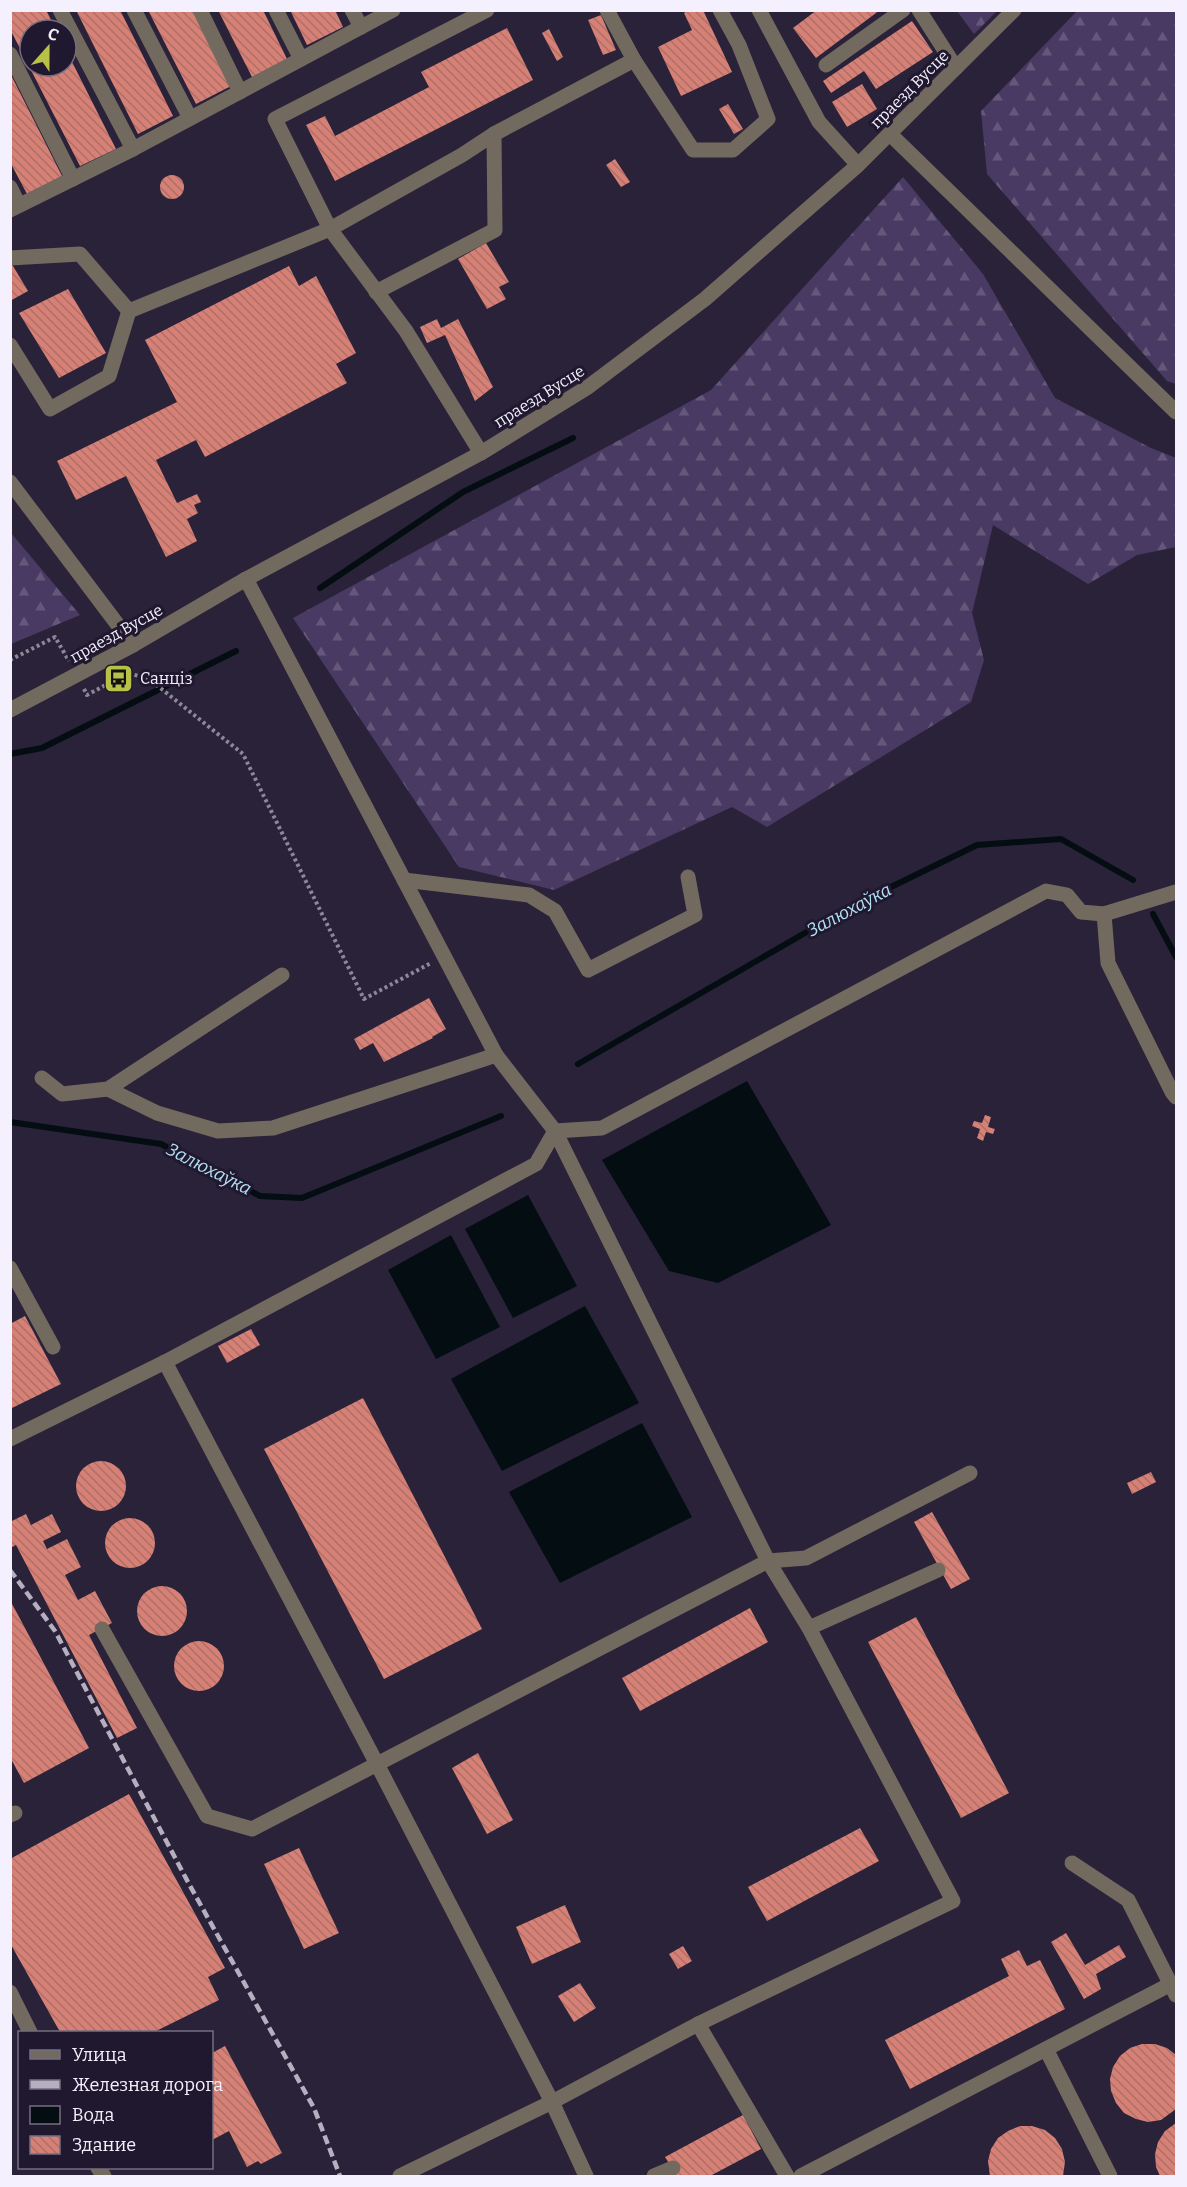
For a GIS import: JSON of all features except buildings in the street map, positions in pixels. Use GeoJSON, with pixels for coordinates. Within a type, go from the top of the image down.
{"type":"FeatureCollection","features":[{"type":"Feature","properties":{"kind":"street"},"geometry":{"type":"LineString","coordinates":[[60,10],[133,149]]}},
{"type":"Feature","properties":{"kind":"street"},"geometry":{"type":"LineString","coordinates":[[134,10],[190,118]]}},
{"type":"Feature","properties":{"kind":"street"},"geometry":{"type":"LineString","coordinates":[[200,10],[240,92]]}},
{"type":"Feature","properties":{"kind":"street"},"geometry":{"type":"LineString","coordinates":[[276,10],[301,59]]}},
{"type":"Feature","properties":{"kind":"street"},"geometry":{"type":"LineString","coordinates":[[352,10],[361,27]]}},
{"type":"Feature","properties":{"kind":"street"},"geometry":{"type":"LineString","coordinates":[[10,188],[15,208],[133,149],[393,10]]}},
{"type":"Feature","properties":{"kind":"street"},"geometry":{"type":"LineString","coordinates":[[481,453],[406,331],[330,229],[275,119],[487,10]]}},
{"type":"Feature","properties":{"kind":"street"},"geometry":{"type":"LineString","coordinates":[[607,10],[634,60],[693,150],[733,150],[768,119],[739,45],[720,10]]}},
{"type":"Feature","properties":{"kind":"street"},"geometry":{"type":"LineString","coordinates":[[759,10],[819,122],[858,165]]}},
{"type":"Feature","properties":{"kind":"street"},"geometry":{"type":"LineString","coordinates":[[826,65],[903,10]]}},
{"type":"Feature","properties":{"kind":"street"},"geometry":{"type":"LineString","coordinates":[[919,10],[956,68]]}},
{"type":"Feature","properties":{"kind":"street","name":"праезд Вусце"},"geometry":{"type":"LineString","coordinates":[[10,710],[133,645],[246,579],[481,453],[588,387],[696,306],[858,165],[1014,10]]}},
{"type":"Feature","properties":{"kind":"street"},"geometry":{"type":"LineString","coordinates":[[10,54],[73,178]]}},
{"type":"Feature","properties":{"kind":"street"},"geometry":{"type":"LineString","coordinates":[[129,311],[330,229],[462,156],[495,134],[634,60]]}},
{"type":"Feature","properties":{"kind":"street"},"geometry":{"type":"LineString","coordinates":[[376,292],[495,230],[495,134]]}},
{"type":"Feature","properties":{"kind":"street"},"geometry":{"type":"LineString","coordinates":[[890,134],[1176,412]]}},
{"type":"Feature","properties":{"kind":"street"},"geometry":{"type":"LineString","coordinates":[[10,258],[80,254],[129,311]]}},
{"type":"Feature","properties":{"kind":"street"},"geometry":{"type":"LineString","coordinates":[[10,345],[50,408],[109,376],[129,311]]}},
{"type":"Feature","properties":{"kind":"street"},"geometry":{"type":"LineString","coordinates":[[10,482],[133,645]]}},
{"type":"Feature","properties":{"kind":"street"},"geometry":{"type":"LineString","coordinates":[[246,579],[496,1054],[555,1131],[768,1560],[809,1628],[953,1901],[698,2024],[552,2102],[400,2176]]}},
{"type":"Feature","properties":{"kind":"street"},"geometry":{"type":"LineString","coordinates":[[404,880],[529,895],[555,911],[588,970],[695,915],[688,877]]}},
{"type":"Feature","properties":{"kind":"street"},"geometry":{"type":"LineString","coordinates":[[555,1131],[602,1128],[1046,891],[1067,895],[1081,912],[1104,914],[1176,892]]}},
{"type":"Feature","properties":{"kind":"street"},"geometry":{"type":"LineString","coordinates":[[1104,914],[1108,963],[1176,1097]]}},
{"type":"Feature","properties":{"kind":"street"},"geometry":{"type":"LineString","coordinates":[[42,1078],[62,1094],[108,1089],[282,975]]}},
{"type":"Feature","properties":{"kind":"street"},"geometry":{"type":"LineString","coordinates":[[108,1089],[157,1113],[218,1131],[273,1128],[496,1054]]}},
{"type":"Feature","properties":{"kind":"street"},"geometry":{"type":"LineString","coordinates":[[10,1438],[165,1362],[536,1164],[555,1131]]}},
{"type":"Feature","properties":{"kind":"street"},"geometry":{"type":"LineString","coordinates":[[10,1268],[53,1347]]}},
{"type":"Feature","properties":{"kind":"street"},"geometry":{"type":"LineString","coordinates":[[165,1362],[552,2102],[586,2176]]}},
{"type":"Feature","properties":{"kind":"street"},"geometry":{"type":"LineString","coordinates":[[102,1629],[207,1816],[252,1829],[768,1560],[806,1558],[970,1473]]}},
{"type":"Feature","properties":{"kind":"street"},"geometry":{"type":"LineString","coordinates":[[809,1628],[938,1570]]}},
{"type":"Feature","properties":{"kind":"street"},"geometry":{"type":"LineString","coordinates":[[801,2176],[1046,2049],[1174,1990],[1128,1900],[1072,1863]]}},
{"type":"Feature","properties":{"kind":"street"},"geometry":{"type":"LineString","coordinates":[[10,1992],[30,2031]]}},
{"type":"Feature","properties":{"kind":"street"},"geometry":{"type":"LineString","coordinates":[[698,2024],[787,2176]]}},
{"type":"Feature","properties":{"kind":"street"},"geometry":{"type":"LineString","coordinates":[[1046,2049],[1110,2176]]}},
{"type":"Feature","properties":{"kind":"street"},"geometry":{"type":"LineString","coordinates":[[654,2176],[673,2168]]}},
{"type":"Feature","properties":{"kind":"path"},"geometry":{"type":"LineString","coordinates":[[10,660],[55,637],[87,695],[128,673],[149,679],[243,754],[364,999],[444,956]]}},
{"type":"Feature","properties":{"kind":"green space"},"geometry":{"type":"Polygon","coordinates":[[[957,11],[997,11],[974,34],[957,11]]]}},
{"type":"Feature","properties":{"kind":"green space"},"geometry":{"type":"Polygon","coordinates":[[[1077,11],[1176,11],[1176,384],[1167,381],[987,174],[981,111],[1077,11]]]}},
{"type":"Feature","properties":{"kind":"green space"},"geometry":{"type":"Polygon","coordinates":[[[903,177],[983,274],[1055,398],[1151,448],[1176,458],[1176,547],[1137,555],[1088,584],[993,525],[972,613],[984,660],[971,702],[767,827],[732,807],[554,890],[459,867],[293,618],[711,390],[903,177]]]}},
{"type":"Feature","properties":{"kind":"green space"},"geometry":{"type":"Polygon","coordinates":[[[11,533],[80,615],[10,644],[11,533]]]}},
{"type":"Feature","properties":{"kind":"water"},"geometry":{"type":"Polygon","coordinates":[[[747,1081],[831,1225],[718,1283],[669,1271],[602,1160],[747,1081]]]}},
{"type":"Feature","properties":{"kind":"water"},"geometry":{"type":"Polygon","coordinates":[[[528,1195],[577,1286],[513,1318],[465,1229],[528,1195]]]}},
{"type":"Feature","properties":{"kind":"water"},"geometry":{"type":"Polygon","coordinates":[[[451,1235],[500,1327],[436,1359],[388,1270],[451,1235]]]}},
{"type":"Feature","properties":{"kind":"water"},"geometry":{"type":"Polygon","coordinates":[[[585,1306],[639,1403],[502,1471],[451,1379],[585,1306]]]}},
{"type":"Feature","properties":{"kind":"water"},"geometry":{"type":"Polygon","coordinates":[[[642,1423],[692,1517],[560,1583],[509,1492],[642,1423]]]}},
{"type":"Feature","properties":{"kind":"waterway"},"geometry":{"type":"LineString","coordinates":[[320,588],[463,492],[573,438]]}},
{"type":"Feature","properties":{"kind":"waterway"},"geometry":{"type":"LineString","coordinates":[[10,754],[42,748],[236,651]]}},
{"type":"Feature","properties":{"kind":"waterway","name":"Залюхаўка"},"geometry":{"type":"LineString","coordinates":[[578,1064],[850,907],[977,845],[1061,839],[1133,880]]}},
{"type":"Feature","properties":{"kind":"waterway","name":"Залюхаўка"},"geometry":{"type":"LineString","coordinates":[[1153,914],[1176,957]]}},
{"type":"Feature","properties":{"kind":"waterway","name":"Залюхаўка"},"geometry":{"type":"LineString","coordinates":[[10,1122],[161,1144],[260,1196],[302,1198],[501,1116]]}},
{"type":"Feature","properties":{"kind":"railway"},"geometry":{"type":"LineString","coordinates":[[10,1570],[55,1631],[189,1884],[314,2108],[340,2176]]}},
{"type":"Feature","properties":{"kind":"place","name":"Санціз"},"geometry":{"type":"Point","coordinates":[119,678]}}]}
